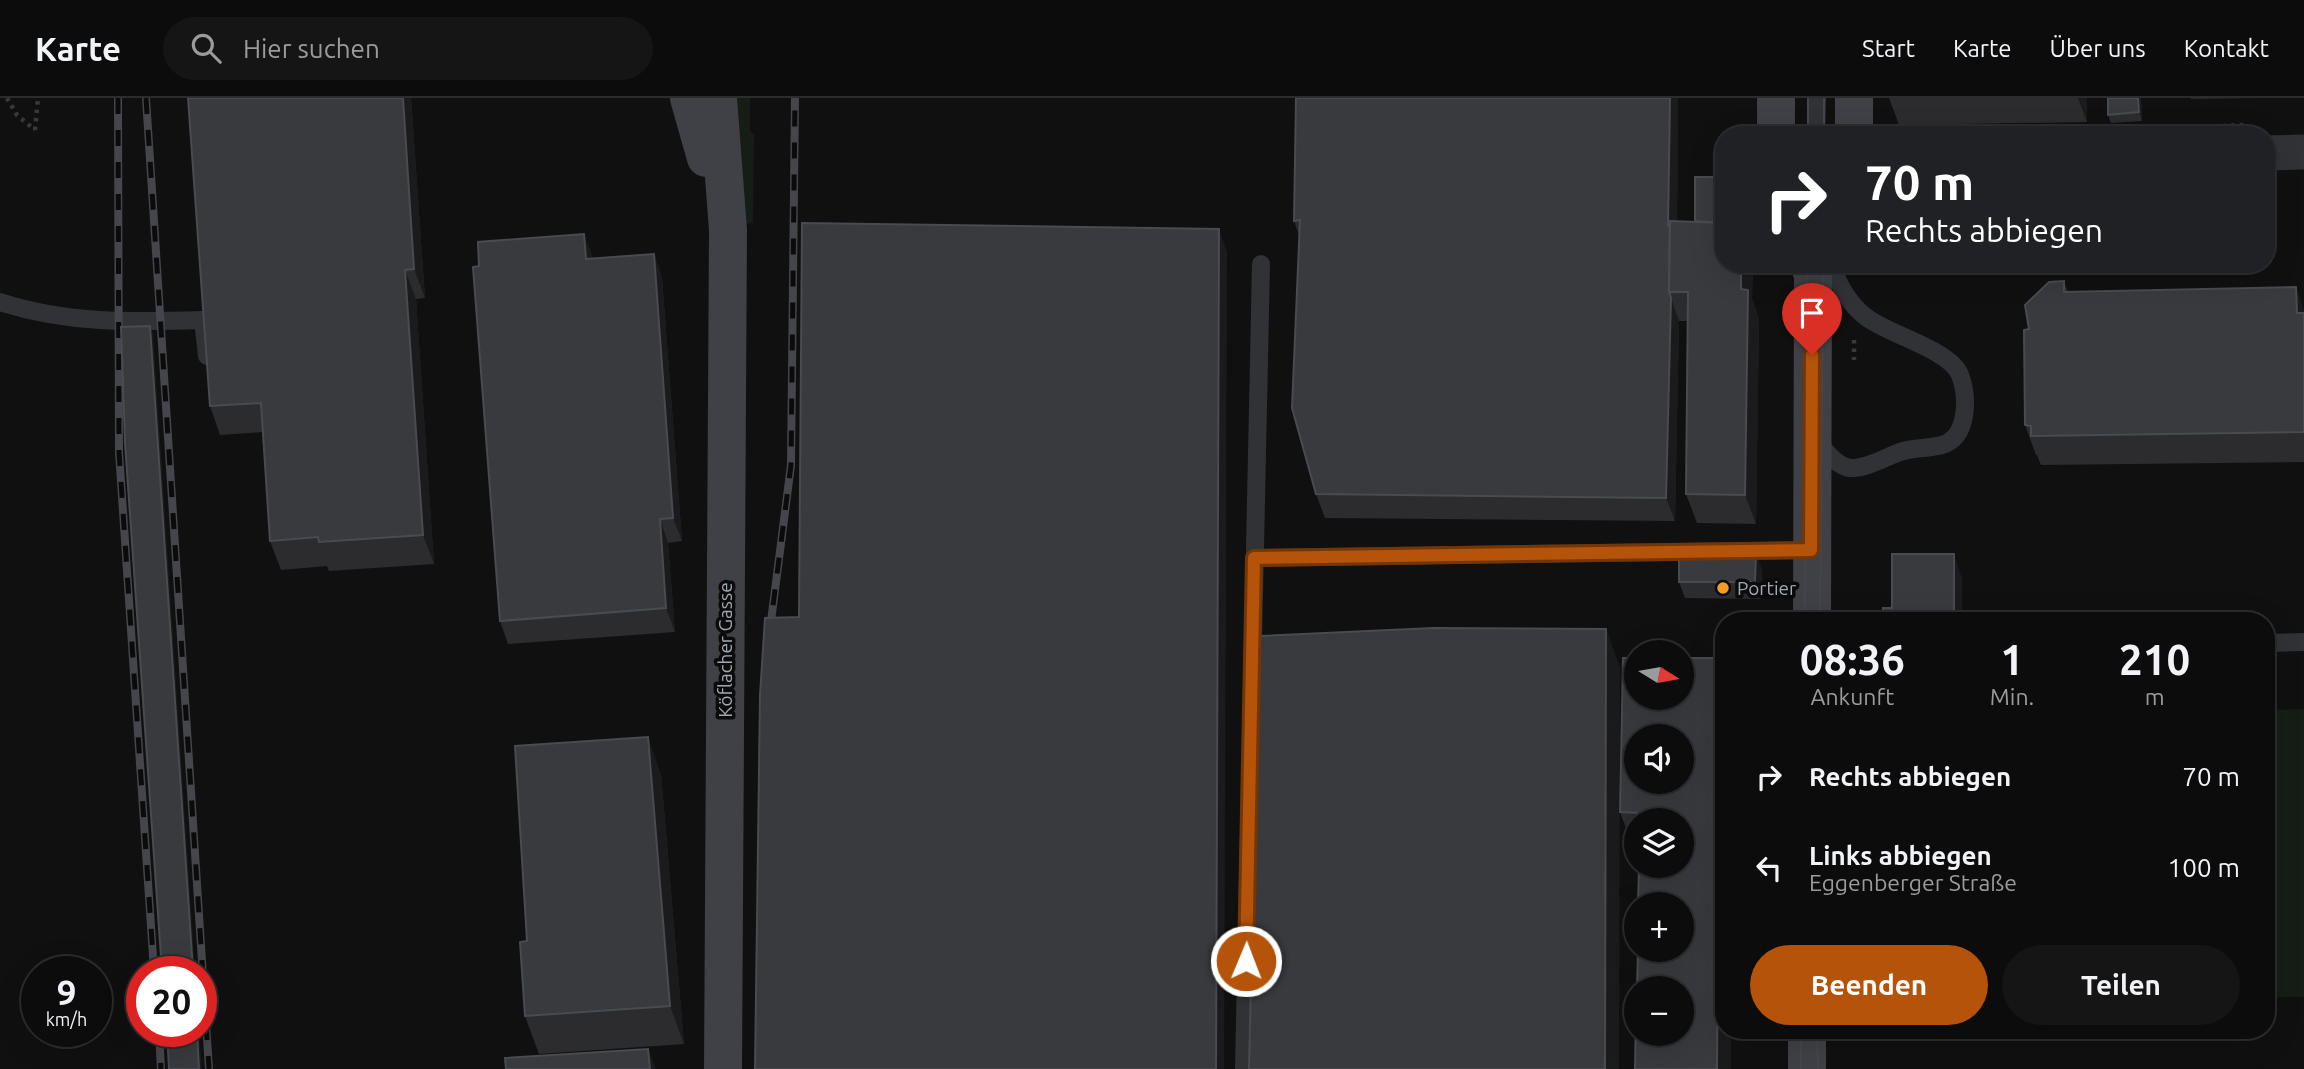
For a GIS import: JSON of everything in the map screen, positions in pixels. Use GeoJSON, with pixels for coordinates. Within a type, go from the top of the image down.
{"type":"FeatureCollection","features":[{"type":"Feature","properties":{"kind":"street","name":"Köflacher Gasse"},"geometry":{"type":"LineString","coordinates":[[690,98],[728,230]]}},
{"type":"Feature","properties":{"kind":"street","name":"Köflacher Gasse"},"geometry":{"type":"LineString","coordinates":[[718,98],[728,230],[723,1069]]}},
{"type":"Feature","properties":{"kind":"street"},"geometry":{"type":"LineString","coordinates":[[1776,98],[1776,126]]}},
{"type":"Feature","properties":{"kind":"street"},"geometry":{"type":"LineString","coordinates":[[1854,98],[1854,126]]}},
{"type":"Feature","properties":{"kind":"street"},"geometry":{"type":"LineString","coordinates":[[2275,143],[2304,152]]}},
{"type":"Feature","properties":{"kind":"street"},"geometry":{"type":"LineString","coordinates":[[1812,612],[1812,435],[1817,273]]}},
{"type":"Feature","properties":{"kind":"street"},"geometry":{"type":"LineString","coordinates":[[1807,1039],[1807,1069]]}},
{"type":"Feature","properties":{"kind":"lane"},"geometry":{"type":"LineString","coordinates":[[1816,98],[1816,126]]}},
{"type":"Feature","properties":{"kind":"lane"},"geometry":{"type":"LineString","coordinates":[[1244,1069],[1261,264]]}},
{"type":"Feature","properties":{"kind":"lane"},"geometry":{"type":"LineString","coordinates":[[1812,435],[1836,461],[1848,468],[1910,448],[1950,441],[1959,432],[1964,417],[1960,374],[1950,361],[1885,330],[1864,316],[1824,273]]}},
{"type":"Feature","properties":{"kind":"lane"},"geometry":{"type":"LineString","coordinates":[[0,302],[47,316],[86,321],[203,320],[208,368]]}},
{"type":"Feature","properties":{"kind":"lane"},"geometry":{"type":"LineString","coordinates":[[1254,558],[1811,550]]}},
{"type":"Feature","properties":{"kind":"lane"},"geometry":{"type":"LineString","coordinates":[[2275,643],[2304,642]]}},
{"type":"Feature","properties":{"kind":"path"},"geometry":{"type":"LineString","coordinates":[[7,98],[17,115],[35,130],[38,98]]}},
{"type":"Feature","properties":{"kind":"shaded area"},"geometry":{"type":"Polygon","coordinates":[[[737,98],[750,98],[750,132],[754,134],[753,223],[745,224],[737,98]]]}},
{"type":"Feature","properties":{"kind":"shaded area"},"geometry":{"type":"Polygon","coordinates":[[[2304,709],[2304,997],[2275,997],[2275,710],[2304,709]]]}},
{"type":"Feature","properties":{"kind":"building"},"geometry":{"type":"Polygon","coordinates":[[[188,98],[403,98],[414,269],[405,270],[423,535],[319,542],[318,537],[270,541],[261,403],[210,406],[188,98]]]}},
{"type":"Feature","properties":{"kind":"building"},"geometry":{"type":"Polygon","coordinates":[[[1296,98],[1670,98],[1668,226],[1671,298],[1666,498],[1316,494],[1292,408],[1300,220],[1294,221],[1296,98]]]}},
{"type":"Feature","properties":{"kind":"building"},"geometry":{"type":"Polygon","coordinates":[[[2108,98],[2138,98],[2139,112],[2108,115],[2108,98]]]}},
{"type":"Feature","properties":{"kind":"building"},"geometry":{"type":"Polygon","coordinates":[[[1695,177],[1715,177],[1715,222],[1695,221],[1695,177]]]}},
{"type":"Feature","properties":{"kind":"building"},"geometry":{"type":"Polygon","coordinates":[[[1670,221],[1715,223],[1715,273],[1741,273],[1741,289],[1748,290],[1745,495],[1686,494],[1688,292],[1669,292],[1670,221]]]}},
{"type":"Feature","properties":{"kind":"building"},"geometry":{"type":"Polygon","coordinates":[[[802,223],[1219,229],[1216,1069],[755,1069],[760,695],[765,618],[799,617],[802,223]]]}},
{"type":"Feature","properties":{"kind":"building"},"geometry":{"type":"Polygon","coordinates":[[[584,234],[586,259],[654,254],[673,518],[660,519],[666,608],[500,621],[473,267],[479,266],[478,242],[584,234]]]}},
{"type":"Feature","properties":{"kind":"building"},"geometry":{"type":"Polygon","coordinates":[[[2064,281],[2064,292],[2296,287],[2297,313],[2304,313],[2304,432],[2031,436],[2031,426],[2025,425],[2024,330],[2029,329],[2025,305],[2049,282],[2064,281]]]}},
{"type":"Feature","properties":{"kind":"building"},"geometry":{"type":"Polygon","coordinates":[[[150,326],[192,956],[161,956],[125,443],[121,327],[150,326]]]}},
{"type":"Feature","properties":{"kind":"building"},"geometry":{"type":"Polygon","coordinates":[[[1679,552],[1756,553],[1755,582],[1679,582],[1679,552]]]}},
{"type":"Feature","properties":{"kind":"building"},"geometry":{"type":"Polygon","coordinates":[[[1892,554],[1954,554],[1954,612],[1883,612],[1883,608],[1892,608],[1892,554]]]}},
{"type":"Feature","properties":{"kind":"building"},"geometry":{"type":"Polygon","coordinates":[[[1433,628],[1606,629],[1605,1069],[1249,1069],[1259,636],[1433,628]]]}},
{"type":"Feature","properties":{"kind":"building"},"geometry":{"type":"Polygon","coordinates":[[[1623,658],[1624,710],[1694,710],[1694,658],[1715,658],[1717,1069],[1635,1069],[1635,1046],[1694,1046],[1694,976],[1637,976],[1638,962],[1694,962],[1694,892],[1638,892],[1639,878],[1694,878],[1694,808],[1624,808],[1624,812],[1620,812],[1623,658]]]}},
{"type":"Feature","properties":{"kind":"building"},"geometry":{"type":"Polygon","coordinates":[[[648,737],[670,1006],[525,1016],[520,942],[527,941],[515,746],[648,737]]]}},
{"type":"Feature","properties":{"kind":"building"},"geometry":{"type":"Polygon","coordinates":[[[168,1047],[198,1047],[199,1069],[169,1069],[168,1047]]]}},
{"type":"Feature","properties":{"kind":"building"},"geometry":{"type":"Polygon","coordinates":[[[648,1049],[650,1069],[506,1069],[505,1058],[648,1049]]]}},
{"type":"Feature","properties":{"kind":"tram line"},"geometry":{"type":"LineString","coordinates":[[1808,98],[1808,126]]}},
{"type":"Feature","properties":{"kind":"tram line"},"geometry":{"type":"LineString","coordinates":[[1824,98],[1824,126]]}},
{"type":"Feature","properties":{"kind":"tram line"},"geometry":{"type":"LineString","coordinates":[[1805,612],[1807,273]]}},
{"type":"Feature","properties":{"kind":"tram line"},"geometry":{"type":"LineString","coordinates":[[1820,612],[1823,273]]}},
{"type":"Feature","properties":{"kind":"tram line"},"geometry":{"type":"LineString","coordinates":[[1801,1039],[1801,1069]]}},
{"type":"Feature","properties":{"kind":"tram line"},"geometry":{"type":"LineString","coordinates":[[1817,1039],[1818,1069]]}},
{"type":"Feature","properties":{"kind":"railway"},"geometry":{"type":"LineString","coordinates":[[118,98],[119,452],[153,956]]}},
{"type":"Feature","properties":{"kind":"railway"},"geometry":{"type":"LineString","coordinates":[[146,98],[209,1069]]}},
{"type":"Feature","properties":{"kind":"railway"},"geometry":{"type":"LineString","coordinates":[[769,637],[791,465],[795,98]]}},
{"type":"Feature","properties":{"kind":"railway"},"geometry":{"type":"LineString","coordinates":[[160,1047],[161,1069]]}},
{"type":"Feature","properties":{"kind":"place","name":"Portier"},"geometry":{"type":"Point","coordinates":[1723,588]}},
{"type":"Feature","properties":{"kind":"route"},"geometry":{"type":"LineString","coordinates":[[1246,961],[1254,558],[1811,550],[1812,355]]}}]}
